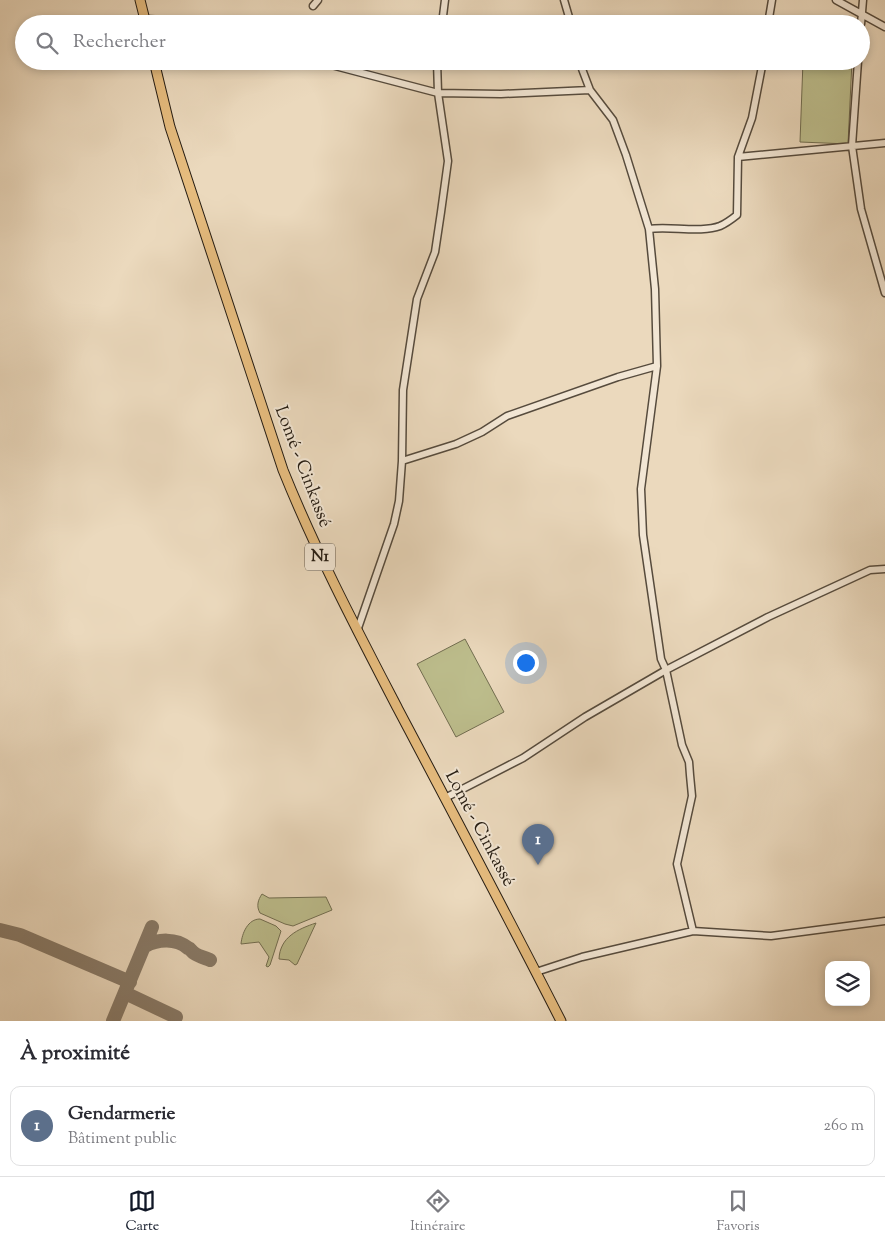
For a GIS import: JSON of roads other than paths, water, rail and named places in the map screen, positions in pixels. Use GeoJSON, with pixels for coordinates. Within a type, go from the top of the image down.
{"type":"FeatureCollection","features":[{"type":"Feature","properties":{"kind":"highway"},"geometry":{"type":"LineString","coordinates":[[140,0],[144,15]]}},
{"type":"Feature","properties":{"kind":"highway","name":"Lomé - Cinkassé"},"geometry":{"type":"LineString","coordinates":[[156,70],[170,127],[282,470],[300,514],[357,631],[562,1021]]}},
{"type":"Feature","properties":{"kind":"street"},"geometry":{"type":"LineString","coordinates":[[313,6],[318,0]]}},
{"type":"Feature","properties":{"kind":"street"},"geometry":{"type":"LineString","coordinates":[[443,15],[445,0]]}},
{"type":"Feature","properties":{"kind":"street"},"geometry":{"type":"LineString","coordinates":[[564,0],[568,15]]}},
{"type":"Feature","properties":{"kind":"street"},"geometry":{"type":"LineString","coordinates":[[770,15],[772,0]]}},
{"type":"Feature","properties":{"kind":"street"},"geometry":{"type":"LineString","coordinates":[[836,0],[862,14],[863,0]]}},
{"type":"Feature","properties":{"kind":"street"},"geometry":{"type":"LineString","coordinates":[[870,19],[885,27]]}},
{"type":"Feature","properties":{"kind":"street"},"geometry":{"type":"LineString","coordinates":[[350,70],[438,93],[501,94],[590,90]]}},
{"type":"Feature","properties":{"kind":"street"},"geometry":{"type":"LineString","coordinates":[[357,631],[394,524],[399,501],[402,461],[403,390],[417,299],[435,252],[448,161],[438,93],[437,70]]}},
{"type":"Feature","properties":{"kind":"street"},"geometry":{"type":"LineString","coordinates":[[582,70],[590,90],[613,120],[626,155],[648,229],[654,289],[657,366],[641,489],[642,535],[660,659],[666,670],[690,775],[692,796],[678,864],[693,931]]}},
{"type":"Feature","properties":{"kind":"street"},"geometry":{"type":"LineString","coordinates":[[648,229],[719,226],[737,215],[738,157],[752,118],[761,70]]}},
{"type":"Feature","properties":{"kind":"street"},"geometry":{"type":"LineString","coordinates":[[857,70],[852,146],[861,209],[885,294]]}},
{"type":"Feature","properties":{"kind":"street"},"geometry":{"type":"LineString","coordinates":[[738,157],[885,143]]}},
{"type":"Feature","properties":{"kind":"street"},"geometry":{"type":"LineString","coordinates":[[402,461],[456,444],[482,432],[507,416],[618,376],[657,366]]}},
{"type":"Feature","properties":{"kind":"street"},"geometry":{"type":"LineString","coordinates":[[445,798],[523,758],[585,717],[666,670],[823,591],[870,570],[885,569]]}},
{"type":"Feature","properties":{"kind":"street"},"geometry":{"type":"LineString","coordinates":[[536,972],[582,957],[693,931],[771,936],[885,921]]}},
{"type":"Feature","properties":{"kind":"place","name":"Gendarmerie"},"geometry":{"type":"Point","coordinates":[538,865]}}]}
